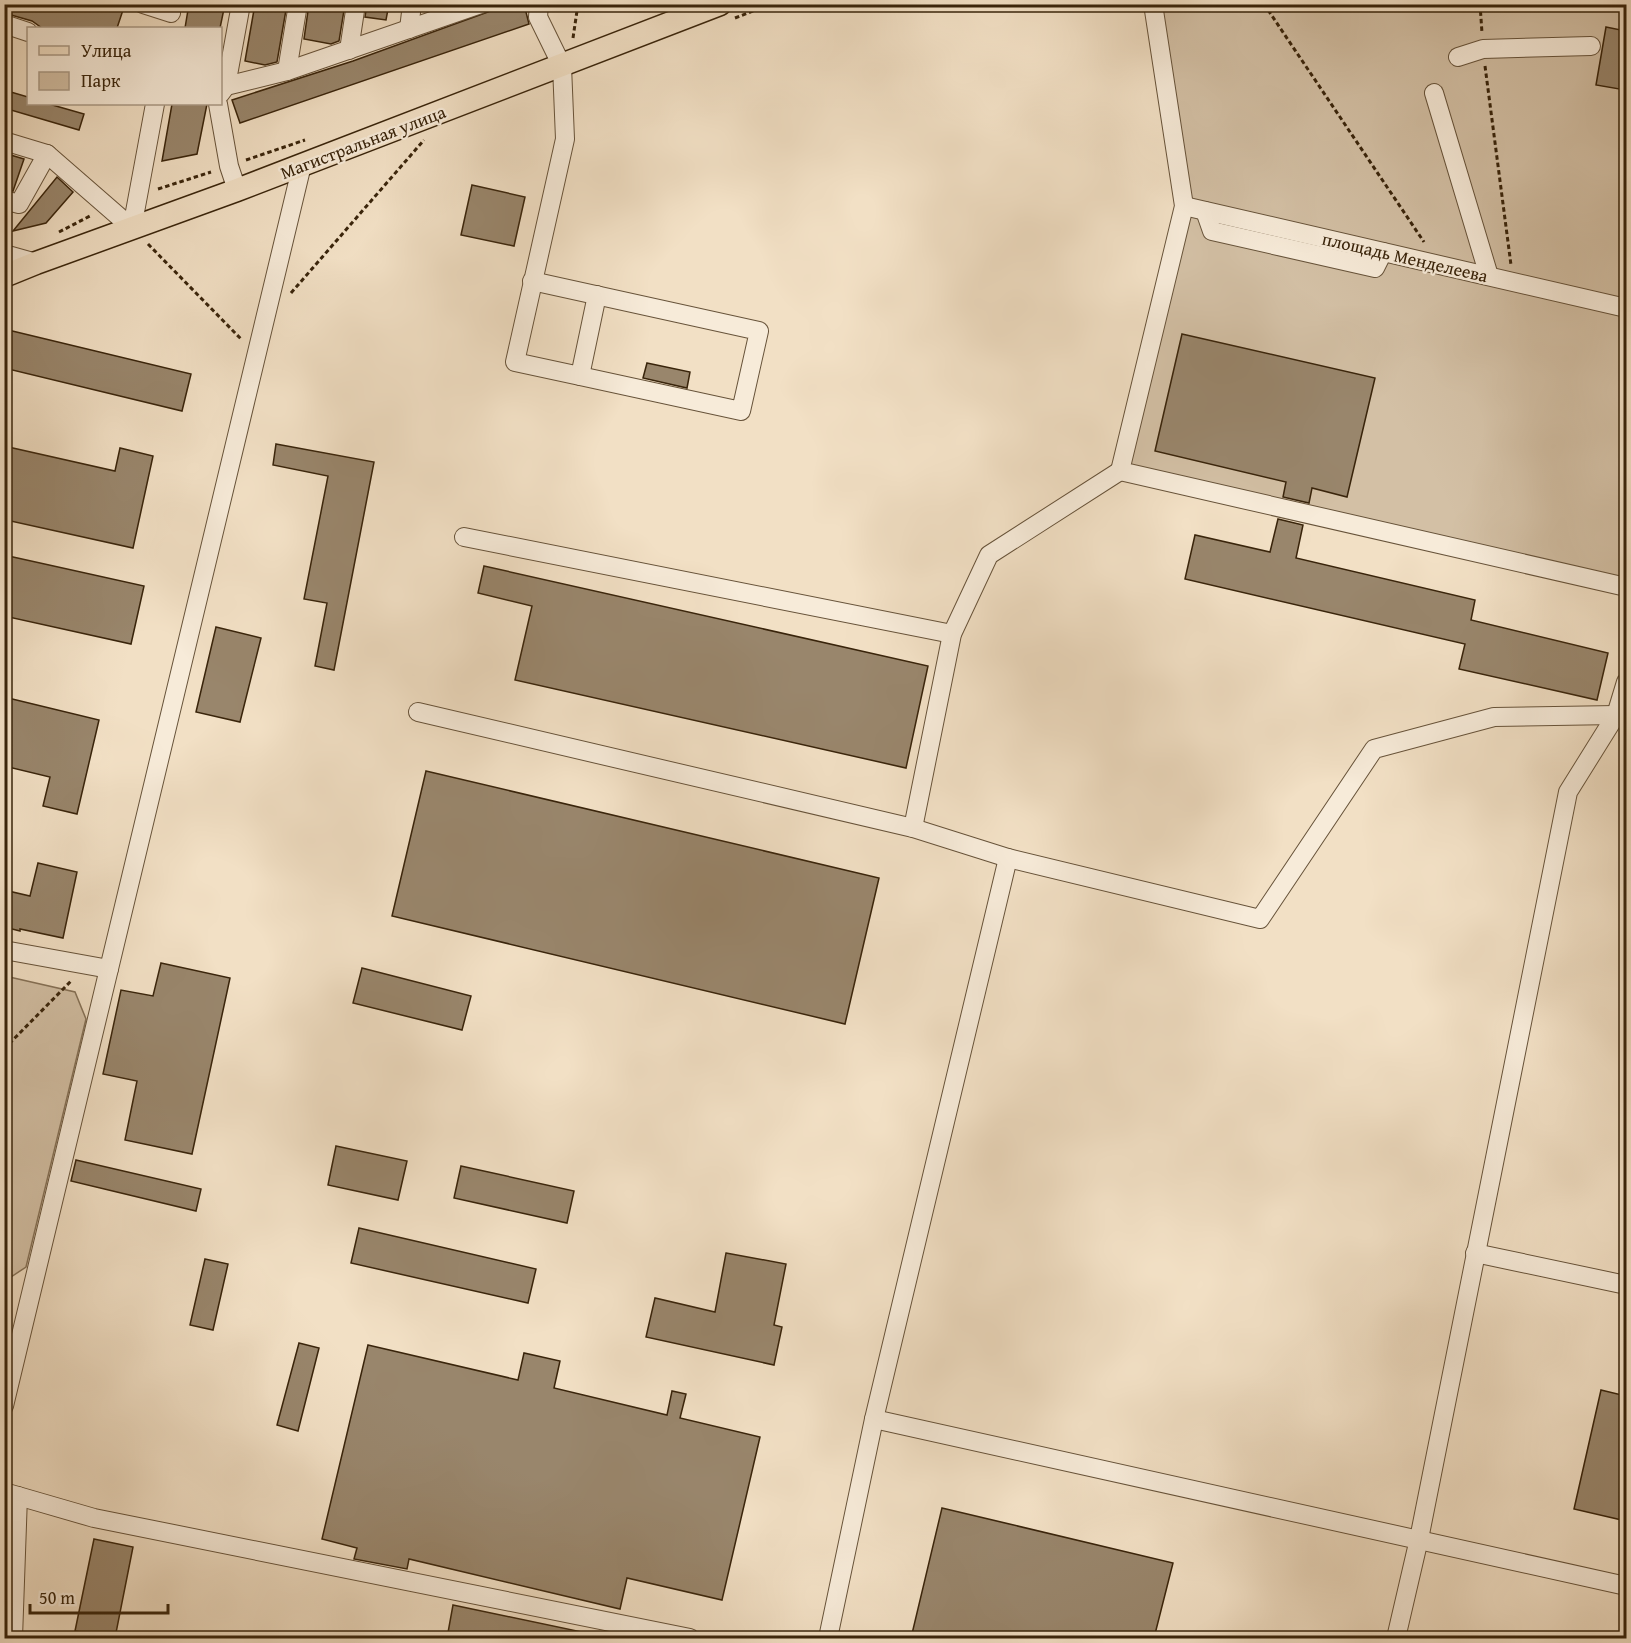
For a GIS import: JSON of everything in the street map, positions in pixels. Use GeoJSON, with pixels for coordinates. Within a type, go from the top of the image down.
{"type":"FeatureCollection","features":[{"type":"Feature","properties":{"kind":"main road","name":"Магистральная улица"},"geometry":{"type":"LineString","coordinates":[[4,276],[302,165],[566,57],[720,4]]}},
{"type":"Feature","properties":{"kind":"street"},"geometry":{"type":"LineString","coordinates":[[143,4],[171,15]]}},
{"type":"Feature","properties":{"kind":"street"},"geometry":{"type":"LineString","coordinates":[[241,4],[223,90],[287,71],[474,6]]}},
{"type":"Feature","properties":{"kind":"street"},"geometry":{"type":"LineString","coordinates":[[287,71],[298,4]]}},
{"type":"Feature","properties":{"kind":"street"},"geometry":{"type":"LineString","coordinates":[[349,50],[356,4]]}},
{"type":"Feature","properties":{"kind":"street"},"geometry":{"type":"LineString","coordinates":[[409,29],[412,4]]}},
{"type":"Feature","properties":{"kind":"street"},"geometry":{"type":"LineString","coordinates":[[532,281],[759,330],[741,411],[515,362],[532,281],[565,139],[566,57],[538,17],[539,4]]}},
{"type":"Feature","properties":{"kind":"street"},"geometry":{"type":"LineString","coordinates":[[913,828],[952,634],[989,555],[1120,471],[1184,206],[1154,4]]}},
{"type":"Feature","properties":{"kind":"street"},"geometry":{"type":"LineString","coordinates":[[4,24],[27,32]]}},
{"type":"Feature","properties":{"kind":"street"},"geometry":{"type":"LineString","coordinates":[[1458,57],[1483,49],[1592,46]]}},
{"type":"Feature","properties":{"kind":"street"},"geometry":{"type":"LineString","coordinates":[[1434,93],[1489,276]]}},
{"type":"Feature","properties":{"kind":"street"},"geometry":{"type":"LineString","coordinates":[[132,228],[155,105]]}},
{"type":"Feature","properties":{"kind":"street"},"geometry":{"type":"LineString","coordinates":[[218,105],[229,166],[237,190]]}},
{"type":"Feature","properties":{"kind":"street"},"geometry":{"type":"LineString","coordinates":[[4,141],[47,154],[132,228]]}},
{"type":"Feature","properties":{"kind":"street"},"geometry":{"type":"LineString","coordinates":[[4,200],[19,204],[47,154]]}},
{"type":"Feature","properties":{"kind":"street"},"geometry":{"type":"LineString","coordinates":[[4,1406],[302,165]]}},
{"type":"Feature","properties":{"kind":"street","name":"площадь Менделеева"},"geometry":{"type":"LineString","coordinates":[[1184,206],[1513,282],[1550,285],[1626,308]]}},
{"type":"Feature","properties":{"kind":"street"},"geometry":{"type":"LineString","coordinates":[[4,254],[36,263]]}},
{"type":"Feature","properties":{"kind":"street"},"geometry":{"type":"LineString","coordinates":[[580,376],[597,296]]}},
{"type":"Feature","properties":{"kind":"street"},"geometry":{"type":"LineString","coordinates":[[1120,471],[1626,587]]}},
{"type":"Feature","properties":{"kind":"street"},"geometry":{"type":"LineString","coordinates":[[464,537],[952,634]]}},
{"type":"Feature","properties":{"kind":"street"},"geometry":{"type":"LineString","coordinates":[[1396,1638],[1419,1539],[1568,792],[1616,715],[1626,682]]}},
{"type":"Feature","properties":{"kind":"street"},"geometry":{"type":"LineString","coordinates":[[418,712],[913,828],[1008,858],[1260,919],[1374,749],[1494,717],[1616,715]]}},
{"type":"Feature","properties":{"kind":"street"},"geometry":{"type":"LineString","coordinates":[[828,1638],[874,1419],[1008,858]]}},
{"type":"Feature","properties":{"kind":"street"},"geometry":{"type":"LineString","coordinates":[[4,950],[109,969]]}},
{"type":"Feature","properties":{"kind":"street"},"geometry":{"type":"LineString","coordinates":[[1475,1253],[1626,1285]]}},
{"type":"Feature","properties":{"kind":"street"},"geometry":{"type":"LineString","coordinates":[[874,1419],[1626,1586]]}},
{"type":"Feature","properties":{"kind":"street"},"geometry":{"type":"LineString","coordinates":[[13,1638],[11,1494],[94,1518],[690,1638]]}},
{"type":"Feature","properties":{"kind":"path"},"geometry":{"type":"LineString","coordinates":[[566,57],[578,4]]}},
{"type":"Feature","properties":{"kind":"path"},"geometry":{"type":"LineString","coordinates":[[1264,4],[1439,265]]}},
{"type":"Feature","properties":{"kind":"path"},"geometry":{"type":"LineString","coordinates":[[1480,4],[1483,49],[1513,282]]}},
{"type":"Feature","properties":{"kind":"path"},"geometry":{"type":"LineString","coordinates":[[287,297],[426,138]]}},
{"type":"Feature","properties":{"kind":"path"},"geometry":{"type":"LineString","coordinates":[[132,228],[257,355]]}},
{"type":"Feature","properties":{"kind":"path"},"geometry":{"type":"LineString","coordinates":[[4,1049],[87,965]]}},
{"type":"Feature","properties":{"kind":"green space"},"geometry":{"type":"Polygon","coordinates":[[[1154,5],[1626,5],[1626,587],[1121,470],[1184,206],[1154,5]]]}},
{"type":"Feature","properties":{"kind":"green space"},"geometry":{"type":"Polygon","coordinates":[[[5,976],[75,992],[86,1019],[26,1267],[8,1279],[4,1278],[5,976]]]}},
{"type":"Feature","properties":{"kind":"building"},"geometry":{"type":"Polygon","coordinates":[[[4,4],[105,4],[123,10],[117,27],[41,27],[32,21],[4,13],[4,4]]]}},
{"type":"Feature","properties":{"kind":"building"},"geometry":{"type":"Polygon","coordinates":[[[189,4],[225,4],[220,27],[185,27],[189,4]]]}},
{"type":"Feature","properties":{"kind":"building"},"geometry":{"type":"Polygon","coordinates":[[[255,4],[287,4],[277,62],[265,65],[245,61],[255,4]]]}},
{"type":"Feature","properties":{"kind":"building"},"geometry":{"type":"Polygon","coordinates":[[[309,4],[345,4],[339,41],[331,44],[304,39],[309,4]]]}},
{"type":"Feature","properties":{"kind":"building"},"geometry":{"type":"Polygon","coordinates":[[[367,4],[389,4],[386,20],[365,17],[367,4]]]}},
{"type":"Feature","properties":{"kind":"building"},"geometry":{"type":"Polygon","coordinates":[[[510,4],[524,4],[529,24],[240,123],[232,100],[353,61],[510,4]]]}},
{"type":"Feature","properties":{"kind":"building"},"geometry":{"type":"Polygon","coordinates":[[[1606,27],[1626,31],[1625,90],[1596,85],[1606,27]]]}},
{"type":"Feature","properties":{"kind":"building"},"geometry":{"type":"Polygon","coordinates":[[[4,90],[27,97],[27,105],[52,105],[84,114],[79,130],[4,108],[4,90]]]}},
{"type":"Feature","properties":{"kind":"building"},"geometry":{"type":"Polygon","coordinates":[[[172,105],[207,105],[197,154],[162,161],[172,105]]]}},
{"type":"Feature","properties":{"kind":"building"},"geometry":{"type":"Polygon","coordinates":[[[4,153],[24,159],[13,191],[4,189],[4,153]]]}},
{"type":"Feature","properties":{"kind":"building"},"geometry":{"type":"Polygon","coordinates":[[[57,177],[73,192],[46,223],[13,231],[57,177]]]}},
{"type":"Feature","properties":{"kind":"building"},"geometry":{"type":"Polygon","coordinates":[[[472,185],[525,197],[514,246],[461,235],[472,185]]]}},
{"type":"Feature","properties":{"kind":"building"},"geometry":{"type":"Polygon","coordinates":[[[4,329],[191,374],[182,411],[4,368],[4,329]]]}},
{"type":"Feature","properties":{"kind":"building"},"geometry":{"type":"Polygon","coordinates":[[[1182,334],[1375,378],[1347,497],[1312,488],[1309,503],[1283,497],[1286,482],[1155,451],[1182,334]]]}},
{"type":"Feature","properties":{"kind":"building"},"geometry":{"type":"Polygon","coordinates":[[[647,363],[690,372],[687,388],[643,378],[647,363]]]}},
{"type":"Feature","properties":{"kind":"building"},"geometry":{"type":"Polygon","coordinates":[[[276,444],[374,462],[334,670],[315,666],[327,603],[304,599],[328,476],[273,465],[276,444]]]}},
{"type":"Feature","properties":{"kind":"building"},"geometry":{"type":"Polygon","coordinates":[[[4,446],[115,471],[120,448],[153,456],[133,548],[6,520],[11,499],[4,497],[4,446]]]}},
{"type":"Feature","properties":{"kind":"building"},"geometry":{"type":"Polygon","coordinates":[[[1278,519],[1303,525],[1296,558],[1475,600],[1471,620],[1608,653],[1597,700],[1459,669],[1465,644],[1185,579],[1195,535],[1270,552],[1278,519]]]}},
{"type":"Feature","properties":{"kind":"building"},"geometry":{"type":"Polygon","coordinates":[[[4,555],[144,586],[131,644],[4,616],[4,555]]]}},
{"type":"Feature","properties":{"kind":"building"},"geometry":{"type":"Polygon","coordinates":[[[484,566],[928,666],[906,768],[515,680],[532,606],[478,593],[484,566]]]}},
{"type":"Feature","properties":{"kind":"building"},"geometry":{"type":"Polygon","coordinates":[[[216,627],[261,638],[240,722],[196,712],[216,627]]]}},
{"type":"Feature","properties":{"kind":"building"},"geometry":{"type":"Polygon","coordinates":[[[4,697],[99,720],[77,814],[43,806],[50,777],[4,766],[4,697]]]}},
{"type":"Feature","properties":{"kind":"building"},"geometry":{"type":"Polygon","coordinates":[[[426,771],[879,878],[845,1024],[392,916],[426,771]]]}},
{"type":"Feature","properties":{"kind":"building"},"geometry":{"type":"Polygon","coordinates":[[[38,863],[77,872],[63,938],[4,927],[4,890],[30,896],[38,863]]]}},
{"type":"Feature","properties":{"kind":"building"},"geometry":{"type":"Polygon","coordinates":[[[161,963],[230,978],[192,1154],[125,1140],[137,1081],[103,1074],[121,990],[153,996],[161,963]]]}},
{"type":"Feature","properties":{"kind":"building"},"geometry":{"type":"Polygon","coordinates":[[[362,968],[471,996],[462,1030],[353,1003],[362,968]]]}},
{"type":"Feature","properties":{"kind":"building"},"geometry":{"type":"Polygon","coordinates":[[[336,1146],[407,1161],[398,1200],[328,1185],[336,1146]]]}},
{"type":"Feature","properties":{"kind":"building"},"geometry":{"type":"Polygon","coordinates":[[[76,1160],[201,1189],[196,1211],[71,1181],[76,1160]]]}},
{"type":"Feature","properties":{"kind":"building"},"geometry":{"type":"Polygon","coordinates":[[[461,1166],[574,1191],[567,1223],[454,1198],[461,1166]]]}},
{"type":"Feature","properties":{"kind":"building"},"geometry":{"type":"Polygon","coordinates":[[[359,1228],[536,1269],[528,1303],[351,1263],[359,1228]]]}},
{"type":"Feature","properties":{"kind":"building"},"geometry":{"type":"Polygon","coordinates":[[[726,1253],[786,1264],[774,1325],[782,1327],[774,1365],[646,1337],[655,1298],[715,1312],[726,1253]]]}},
{"type":"Feature","properties":{"kind":"building"},"geometry":{"type":"Polygon","coordinates":[[[205,1259],[228,1264],[213,1330],[190,1325],[205,1259]]]}},
{"type":"Feature","properties":{"kind":"building"},"geometry":{"type":"Polygon","coordinates":[[[299,1343],[319,1348],[298,1431],[277,1425],[299,1343]]]}},
{"type":"Feature","properties":{"kind":"building"},"geometry":{"type":"Polygon","coordinates":[[[368,1345],[518,1380],[524,1353],[560,1361],[554,1388],[667,1415],[672,1391],[686,1394],[680,1418],[760,1437],[722,1600],[627,1578],[620,1609],[409,1559],[407,1569],[354,1559],[357,1548],[322,1539],[368,1345]]]}},
{"type":"Feature","properties":{"kind":"building"},"geometry":{"type":"Polygon","coordinates":[[[1601,1390],[1626,1396],[1626,1521],[1574,1509],[1601,1390]]]}},
{"type":"Feature","properties":{"kind":"building"},"geometry":{"type":"Polygon","coordinates":[[[942,1508],[1173,1563],[1154,1638],[911,1638],[942,1508]]]}},
{"type":"Feature","properties":{"kind":"building"},"geometry":{"type":"Polygon","coordinates":[[[94,1539],[133,1547],[115,1638],[75,1631],[94,1539]]]}},
{"type":"Feature","properties":{"kind":"building"},"geometry":{"type":"Polygon","coordinates":[[[453,1605],[582,1632],[582,1638],[447,1638],[453,1605]]]}}]}
